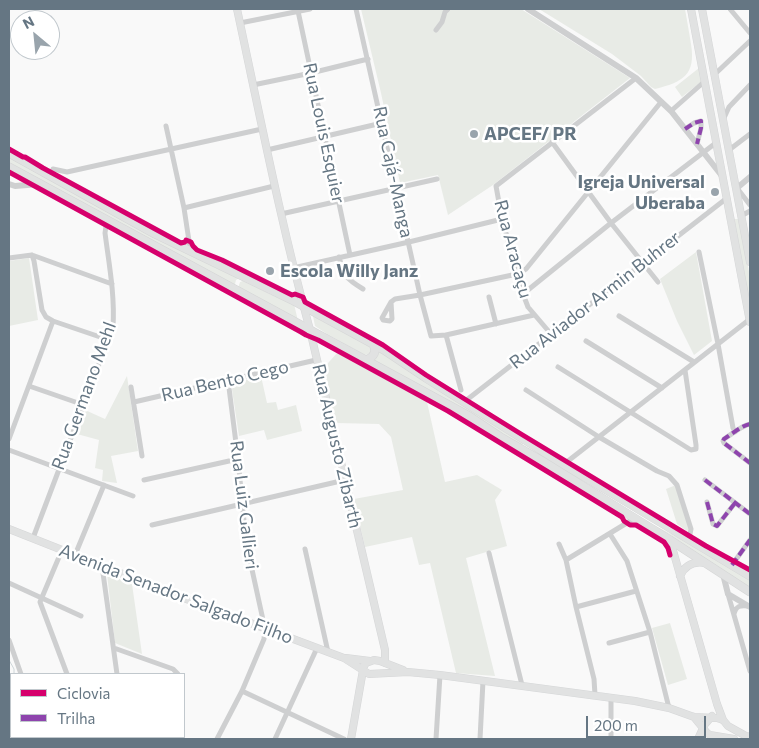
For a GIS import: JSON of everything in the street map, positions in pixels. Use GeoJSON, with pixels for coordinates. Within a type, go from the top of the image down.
{"type":"FeatureCollection","features":[{"type":"Feature","properties":{"kind":"highway"},"geometry":{"type":"LineString","coordinates":[[9,153],[155,234],[303,306],[373,344],[565,465],[750,576]]}},
{"type":"Feature","properties":{"kind":"highway"},"geometry":{"type":"LineString","coordinates":[[9,167],[469,416],[635,518],[750,592]]}},
{"type":"Feature","properties":{"kind":"highway"},"geometry":{"type":"LineString","coordinates":[[239,292],[237,284],[239,280],[243,278],[249,279]]}},
{"type":"Feature","properties":{"kind":"highway"},"geometry":{"type":"LineString","coordinates":[[366,360],[374,355],[375,349],[373,344]]}},
{"type":"Feature","properties":{"kind":"highway"},"geometry":{"type":"LineString","coordinates":[[542,461],[546,460],[560,467],[565,465]]}},
{"type":"Feature","properties":{"kind":"main road","name":"Rua Augusto Zibarth"},"geometry":{"type":"LineString","coordinates":[[237,9],[274,186],[310,330],[386,657],[386,664]]}},
{"type":"Feature","properties":{"kind":"main road"},"geometry":{"type":"LineString","coordinates":[[691,9],[750,321]]}},
{"type":"Feature","properties":{"kind":"main road"},"geometry":{"type":"LineString","coordinates":[[702,9],[714,74],[725,107],[724,123],[750,262]]}},
{"type":"Feature","properties":{"kind":"main road"},"geometry":{"type":"LineString","coordinates":[[698,42],[703,37],[708,40]]}},
{"type":"Feature","properties":{"kind":"main road"},"geometry":{"type":"LineString","coordinates":[[713,124],[719,119],[724,123]]}},
{"type":"Feature","properties":{"kind":"main road","name":"Avenida Senador Salgado Filho"},"geometry":{"type":"LineString","coordinates":[[9,529],[344,658],[369,674],[373,674]]}},
{"type":"Feature","properties":{"kind":"main road"},"geometry":{"type":"LineString","coordinates":[[670,540],[723,720],[728,726],[750,737]]}},
{"type":"Feature","properties":{"kind":"main road"},"geometry":{"type":"LineString","coordinates":[[680,576],[694,562],[706,563]]}},
{"type":"Feature","properties":{"kind":"main road"},"geometry":{"type":"LineString","coordinates":[[351,739],[363,670],[366,663],[381,657],[384,650]]}},
{"type":"Feature","properties":{"kind":"main road","name":"Avenida Senador Salgado Filho"},"geometry":{"type":"LineString","coordinates":[[344,658],[380,661],[386,664]]}},
{"type":"Feature","properties":{"kind":"main road"},"geometry":{"type":"LineString","coordinates":[[383,673],[387,670],[386,664],[408,672]]}},
{"type":"Feature","properties":{"kind":"main road"},"geometry":{"type":"LineString","coordinates":[[361,685],[367,676],[373,674],[408,672],[440,675],[611,697],[670,708],[694,717],[712,717],[723,720]]}},
{"type":"Feature","properties":{"kind":"main road"},"geometry":{"type":"LineString","coordinates":[[698,739],[702,728],[715,712],[717,704]]}},
{"type":"Feature","properties":{"kind":"main road"},"geometry":{"type":"LineString","coordinates":[[694,717],[713,738],[734,739]]}},
{"type":"Feature","properties":{"kind":"street"},"geometry":{"type":"LineString","coordinates":[[240,23],[310,9]]}},
{"type":"Feature","properties":{"kind":"street","name":"Rua Cajá-Manga"},"geometry":{"type":"LineString","coordinates":[[356,9],[420,295],[431,336],[446,336]]}},
{"type":"Feature","properties":{"kind":"street"},"geometry":{"type":"LineString","coordinates":[[436,30],[448,9]]}},
{"type":"Feature","properties":{"kind":"street"},"geometry":{"type":"LineString","coordinates":[[528,9],[636,78],[671,111],[723,177]]}},
{"type":"Feature","properties":{"kind":"street"},"geometry":{"type":"LineString","coordinates":[[730,9],[750,33]]}},
{"type":"Feature","properties":{"kind":"street","name":"Rua Louis Esquier"},"geometry":{"type":"LineString","coordinates":[[298,11],[350,254]]}},
{"type":"Feature","properties":{"kind":"street"},"geometry":{"type":"LineString","coordinates":[[714,74],[750,41]]}},
{"type":"Feature","properties":{"kind":"street"},"geometry":{"type":"LineString","coordinates":[[253,85],[368,59]]}},
{"type":"Feature","properties":{"kind":"street"},"geometry":{"type":"LineString","coordinates":[[636,78],[552,142],[611,223],[658,282]]}},
{"type":"Feature","properties":{"kind":"street"},"geometry":{"type":"LineString","coordinates":[[671,111],[705,81]]}},
{"type":"Feature","properties":{"kind":"street"},"geometry":{"type":"LineString","coordinates":[[725,107],[750,86]]}},
{"type":"Feature","properties":{"kind":"street"},"geometry":{"type":"LineString","coordinates":[[391,302],[395,299],[517,274],[526,269],[661,102]]}},
{"type":"Feature","properties":{"kind":"street"},"geometry":{"type":"LineString","coordinates":[[684,129],[694,123],[701,122],[697,144]]}},
{"type":"Feature","properties":{"kind":"street"},"geometry":{"type":"LineString","coordinates":[[267,150],[382,124]]}},
{"type":"Feature","properties":{"kind":"street"},"geometry":{"type":"LineString","coordinates":[[166,126],[184,208],[189,241],[188,250]]}},
{"type":"Feature","properties":{"kind":"street"},"geometry":{"type":"LineString","coordinates":[[53,169],[67,172],[262,129]]}},
{"type":"Feature","properties":{"kind":"street"},"geometry":{"type":"LineString","coordinates":[[729,150],[750,134]]}},
{"type":"Feature","properties":{"kind":"street","name":"Rua Aracaçu"},"geometry":{"type":"LineString","coordinates":[[551,334],[528,307],[523,294],[502,219],[496,186],[552,142]]}},
{"type":"Feature","properties":{"kind":"street"},"geometry":{"type":"LineString","coordinates":[[523,294],[611,223],[717,142]]}},
{"type":"Feature","properties":{"kind":"street"},"geometry":{"type":"LineString","coordinates":[[750,177],[737,188],[750,206]]}},
{"type":"Feature","properties":{"kind":"street"},"geometry":{"type":"LineString","coordinates":[[281,214],[437,179]]}},
{"type":"Feature","properties":{"kind":"street"},"geometry":{"type":"LineString","coordinates":[[9,184],[15,186],[39,184]]}},
{"type":"Feature","properties":{"kind":"street"},"geometry":{"type":"LineString","coordinates":[[184,208],[274,186]]}},
{"type":"Feature","properties":{"kind":"street","name":"Rua Aviador Armin Buhrer"},"geometry":{"type":"LineString","coordinates":[[464,402],[727,198]]}},
{"type":"Feature","properties":{"kind":"street"},"geometry":{"type":"LineString","coordinates":[[741,216],[750,211]]}},
{"type":"Feature","properties":{"kind":"street"},"geometry":{"type":"LineString","coordinates":[[294,268],[502,219]]}},
{"type":"Feature","properties":{"kind":"street","name":"Rua Germano Mehl"},"geometry":{"type":"LineString","coordinates":[[33,538],[113,327],[112,284],[105,233],[108,221]]}},
{"type":"Feature","properties":{"kind":"street"},"geometry":{"type":"LineString","coordinates":[[699,252],[735,432]]}},
{"type":"Feature","properties":{"kind":"street"},"geometry":{"type":"LineString","coordinates":[[32,255],[42,310],[46,317],[109,340]]}},
{"type":"Feature","properties":{"kind":"street"},"geometry":{"type":"LineString","coordinates":[[9,258],[32,255],[112,284]]}},
{"type":"Feature","properties":{"kind":"street"},"geometry":{"type":"LineString","coordinates":[[338,257],[343,273],[348,279],[363,289]]}},
{"type":"Feature","properties":{"kind":"street"},"geometry":{"type":"LineString","coordinates":[[489,297],[496,324]]}},
{"type":"Feature","properties":{"kind":"street"},"geometry":{"type":"LineString","coordinates":[[460,390],[446,336],[534,315]]}},
{"type":"Feature","properties":{"kind":"street"},"geometry":{"type":"LineString","coordinates":[[618,316],[694,362]]}},
{"type":"Feature","properties":{"kind":"street"},"geometry":{"type":"LineString","coordinates":[[9,440],[54,321]]}},
{"type":"Feature","properties":{"kind":"street"},"geometry":{"type":"LineString","coordinates":[[565,465],[694,362],[750,321]]}},
{"type":"Feature","properties":{"kind":"street"},"geometry":{"type":"LineString","coordinates":[[586,341],[662,388]]}},
{"type":"Feature","properties":{"kind":"street","name":"Rua Bento Cego"},"geometry":{"type":"LineString","coordinates":[[134,402],[316,360]]}},
{"type":"Feature","properties":{"kind":"street"},"geometry":{"type":"LineString","coordinates":[[558,367],[691,450],[696,449],[696,445],[685,370]]}},
{"type":"Feature","properties":{"kind":"street","name":"Rua Luiz Gallieri"},"geometry":{"type":"LineString","coordinates":[[228,380],[246,542],[265,629]]}},
{"type":"Feature","properties":{"kind":"street"},"geometry":{"type":"LineString","coordinates":[[29,386],[84,405]]}},
{"type":"Feature","properties":{"kind":"street"},"geometry":{"type":"LineString","coordinates":[[131,386],[142,456]]}},
{"type":"Feature","properties":{"kind":"street"},"geometry":{"type":"LineString","coordinates":[[526,390],[599,437],[657,471],[670,476],[677,485],[689,521],[691,529],[689,540]]}},
{"type":"Feature","properties":{"kind":"street"},"geometry":{"type":"LineString","coordinates":[[750,424],[747,424],[723,441],[750,463]]}},
{"type":"Feature","properties":{"kind":"street"},"geometry":{"type":"LineString","coordinates":[[9,450],[133,496]]}},
{"type":"Feature","properties":{"kind":"street"},"geometry":{"type":"LineString","coordinates":[[144,480],[238,459]]}},
{"type":"Feature","properties":{"kind":"street"},"geometry":{"type":"LineString","coordinates":[[152,525],[344,480]]}},
{"type":"Feature","properties":{"kind":"street"},"geometry":{"type":"LineString","coordinates":[[705,480],[750,514]]}},
{"type":"Feature","properties":{"kind":"street"},"geometry":{"type":"LineString","coordinates":[[75,555],[104,485]]}},
{"type":"Feature","properties":{"kind":"street"},"geometry":{"type":"LineString","coordinates":[[707,502],[713,524],[717,526],[735,503]]}},
{"type":"Feature","properties":{"kind":"street"},"geometry":{"type":"LineString","coordinates":[[566,560],[635,518]]}},
{"type":"Feature","properties":{"kind":"street"},"geometry":{"type":"LineString","coordinates":[[610,534],[627,561],[650,632],[670,708]]}},
{"type":"Feature","properties":{"kind":"street"},"geometry":{"type":"LineString","coordinates":[[732,565],[750,540]]}},
{"type":"Feature","properties":{"kind":"street"},"geometry":{"type":"LineString","coordinates":[[559,544],[566,560],[594,678],[595,695]]}},
{"type":"Feature","properties":{"kind":"street"},"geometry":{"type":"LineString","coordinates":[[305,549],[328,652]]}},
{"type":"Feature","properties":{"kind":"street"},"geometry":{"type":"LineString","coordinates":[[62,550],[40,602],[67,673]]}},
{"type":"Feature","properties":{"kind":"street"},"geometry":{"type":"LineString","coordinates":[[489,553],[522,685]]}},
{"type":"Feature","properties":{"kind":"street"},"geometry":{"type":"LineString","coordinates":[[102,566],[117,673]]}},
{"type":"Feature","properties":{"kind":"street"},"geometry":{"type":"LineString","coordinates":[[723,574],[750,671]]}},
{"type":"Feature","properties":{"kind":"street"},"geometry":{"type":"LineString","coordinates":[[9,583],[81,616]]}},
{"type":"Feature","properties":{"kind":"street"},"geometry":{"type":"LineString","coordinates":[[576,607],[636,591]]}},
{"type":"Feature","properties":{"kind":"street"},"geometry":{"type":"LineString","coordinates":[[728,594],[749,607]]}},
{"type":"Feature","properties":{"kind":"street"},"geometry":{"type":"LineString","coordinates":[[734,614],[739,606],[749,607]]}},
{"type":"Feature","properties":{"kind":"street"},"geometry":{"type":"LineString","coordinates":[[218,739],[242,691],[264,639],[265,629]]}},
{"type":"Feature","properties":{"kind":"street"},"geometry":{"type":"LineString","coordinates":[[609,643],[650,632]]}},
{"type":"Feature","properties":{"kind":"street"},"geometry":{"type":"LineString","coordinates":[[9,640],[21,673]]}},
{"type":"Feature","properties":{"kind":"street"},"geometry":{"type":"LineString","coordinates":[[114,648],[173,669],[177,673]]}},
{"type":"Feature","properties":{"kind":"street"},"geometry":{"type":"LineString","coordinates":[[274,739],[317,648]]}},
{"type":"Feature","properties":{"kind":"street"},"geometry":{"type":"LineString","coordinates":[[436,739],[440,675]]}},
{"type":"Feature","properties":{"kind":"street"},"geometry":{"type":"LineString","coordinates":[[480,739],[483,681]]}},
{"type":"Feature","properties":{"kind":"street"},"geometry":{"type":"LineString","coordinates":[[242,691],[344,739]]}},
{"type":"Feature","properties":{"kind":"street"},"geometry":{"type":"LineString","coordinates":[[611,697],[611,739]]}},
{"type":"Feature","properties":{"kind":"shaded area","name":"APCEF/ PR"},"geometry":{"type":"Polygon","coordinates":[[[361,9],[521,9],[630,78],[493,185],[448,215],[438,175],[400,183],[361,9]]]}},
{"type":"Feature","properties":{"kind":"shaded area"},"geometry":{"type":"Polygon","coordinates":[[[539,9],[685,9],[692,55],[689,70],[680,80],[655,89],[612,54],[539,9]]]}},
{"type":"Feature","properties":{"kind":"shaded area"},"geometry":{"type":"Polygon","coordinates":[[[699,68],[702,81],[682,97],[675,87],[699,68]]]}},
{"type":"Feature","properties":{"kind":"shaded area"},"geometry":{"type":"Polygon","coordinates":[[[9,157],[241,277],[236,280],[234,288],[9,164],[9,157]]]}},
{"type":"Feature","properties":{"kind":"shaded area"},"geometry":{"type":"Polygon","coordinates":[[[734,219],[739,219],[750,277],[750,297],[748,298],[734,219]]]}},
{"type":"Feature","properties":{"kind":"shaded area"},"geometry":{"type":"Polygon","coordinates":[[[696,252],[712,341],[694,355],[677,321],[660,279],[696,252]]]}},
{"type":"Feature","properties":{"kind":"shaded area"},"geometry":{"type":"Polygon","coordinates":[[[29,258],[38,320],[9,326],[9,261],[29,258]]]}},
{"type":"Feature","properties":{"kind":"shaded area"},"geometry":{"type":"Polygon","coordinates":[[[243,281],[294,304],[298,321],[238,288],[240,282],[243,281]]]}},
{"type":"Feature","properties":{"kind":"shaded area"},"geometry":{"type":"Polygon","coordinates":[[[313,316],[371,347],[371,353],[365,355],[327,334],[315,326],[313,316]]]}},
{"type":"Feature","properties":{"kind":"shaded area"},"geometry":{"type":"Polygon","coordinates":[[[373,345],[525,442],[522,445],[372,359],[373,345]]]}},
{"type":"Feature","properties":{"kind":"shaded area"},"geometry":{"type":"Polygon","coordinates":[[[337,353],[427,402],[445,482],[477,475],[502,490],[495,500],[507,546],[466,558],[495,676],[456,673],[430,563],[419,565],[412,537],[365,547],[354,499],[403,490],[391,437],[379,424],[336,423],[321,371],[337,353]]]}},
{"type":"Feature","properties":{"kind":"shaded area"},"geometry":{"type":"Polygon","coordinates":[[[127,376],[138,451],[111,456],[117,483],[102,481],[103,470],[95,468],[99,440],[77,434],[85,410],[105,419],[127,376]]]}},
{"type":"Feature","properties":{"kind":"shaded area"},"geometry":{"type":"Polygon","coordinates":[[[261,376],[267,403],[276,402],[278,410],[296,405],[302,431],[267,440],[264,430],[239,436],[231,383],[261,376]]]}},
{"type":"Feature","properties":{"kind":"shaded area"},"geometry":{"type":"Polygon","coordinates":[[[676,485],[689,529],[687,531],[677,524],[666,489],[676,485]]]}},
{"type":"Feature","properties":{"kind":"shaded area"},"geometry":{"type":"Polygon","coordinates":[[[640,518],[687,542],[750,579],[750,589],[640,518]]]}},
{"type":"Feature","properties":{"kind":"shaded area"},"geometry":{"type":"Polygon","coordinates":[[[107,574],[132,584],[142,654],[115,643],[107,574]]]}},
{"type":"Feature","properties":{"kind":"shaded area"},"geometry":{"type":"Polygon","coordinates":[[[670,623],[687,679],[668,685],[652,628],[670,623]]]}},
{"type":"Feature","properties":{"kind":"waterway"},"geometry":{"type":"LineString","coordinates":[[9,660],[14,673]]}},
{"type":"Feature","properties":{"kind":"marked path"},"geometry":{"type":"LineString","coordinates":[[685,129],[701,121],[697,144]]}},
{"type":"Feature","properties":{"kind":"marked path"},"geometry":{"type":"LineString","coordinates":[[750,424],[743,426],[723,441],[750,463]]}},
{"type":"Feature","properties":{"kind":"marked path"},"geometry":{"type":"LineString","coordinates":[[705,480],[750,514]]}},
{"type":"Feature","properties":{"kind":"marked path"},"geometry":{"type":"LineString","coordinates":[[707,502],[713,524],[717,526],[735,503]]}},
{"type":"Feature","properties":{"kind":"marked path"},"geometry":{"type":"LineString","coordinates":[[732,565],[750,540]]}},
{"type":"Feature","properties":{"kind":"cycle path"},"geometry":{"type":"LineString","coordinates":[[9,149],[181,243],[186,240],[191,242],[197,250],[222,260],[292,295],[295,294],[303,297],[305,302],[383,345],[426,375],[521,434],[706,546],[750,570]]}},
{"type":"Feature","properties":{"kind":"cycle path"},"geometry":{"type":"LineString","coordinates":[[9,172],[448,411],[622,517],[630,525],[636,525],[664,542],[670,555]]}},
{"type":"Feature","properties":{"kind":"place","name":"APCEF/ PR"},"geometry":{"type":"Point","coordinates":[474,134]}},
{"type":"Feature","properties":{"kind":"place","name":"Igreja Universal Uberaba"},"geometry":{"type":"Point","coordinates":[715,192]}},
{"type":"Feature","properties":{"kind":"place","name":"Escola Willy Janz"},"geometry":{"type":"Point","coordinates":[270,271]}}]}
